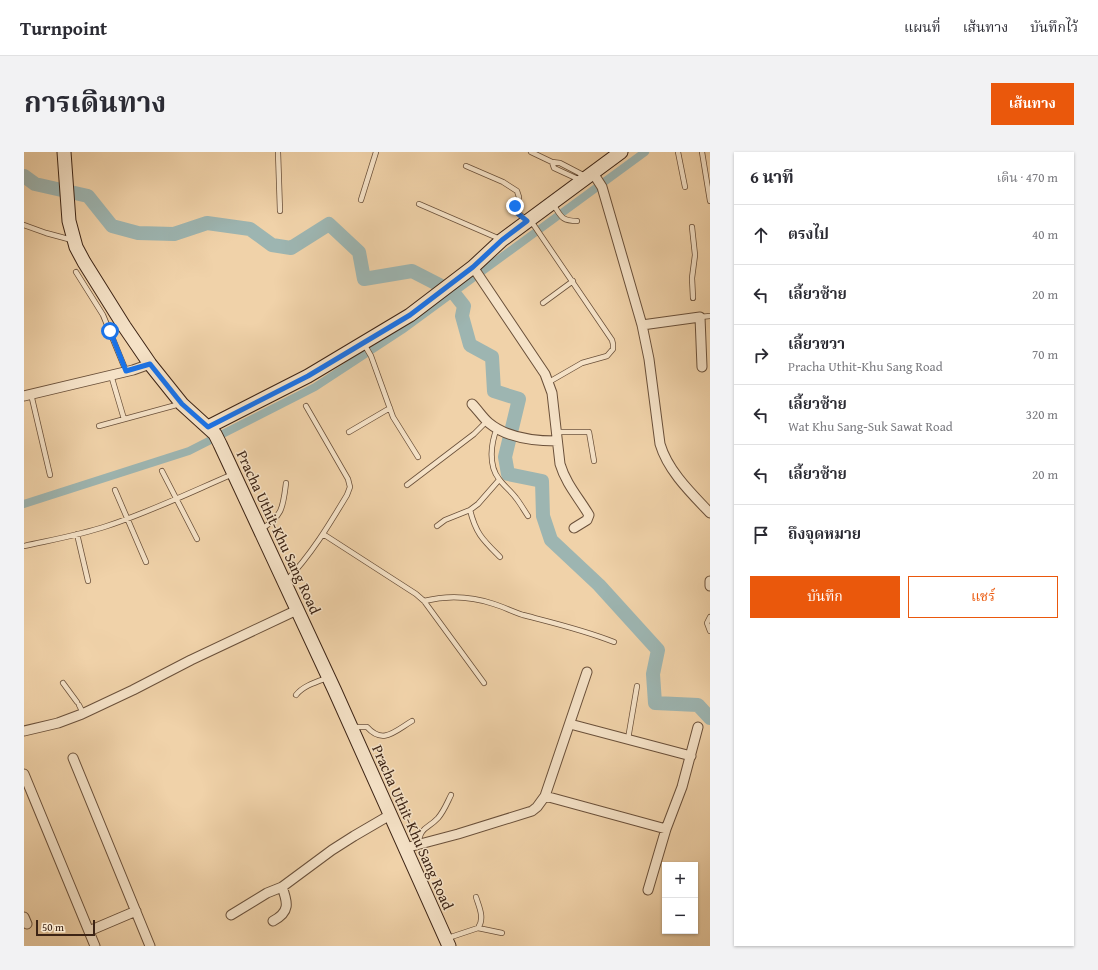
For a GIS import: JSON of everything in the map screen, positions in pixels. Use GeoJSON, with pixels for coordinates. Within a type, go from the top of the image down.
{"type":"FeatureCollection","features":[{"type":"Feature","properties":{"kind":"main road","name":"Pracha Uthit-Khu Sang Road"},"geometry":{"type":"LineString","coordinates":[[64,152],[69,221],[74,240],[84,262],[150,364],[182,404],[214,435],[285,582],[448,942]]}},
{"type":"Feature","properties":{"kind":"main road"},"geometry":{"type":"LineString","coordinates":[[214,435],[308,376],[365,346],[410,315],[473,267],[502,240],[592,180],[621,152]]}},
{"type":"Feature","properties":{"kind":"street"},"geometry":{"type":"LineString","coordinates":[[592,180],[642,325],[650,359],[662,452],[671,467],[710,514]]}},
{"type":"Feature","properties":{"kind":"street"},"geometry":{"type":"LineString","coordinates":[[473,267],[549,382],[552,393],[560,464],[563,475],[589,515],[587,520],[574,528]]}},
{"type":"Feature","properties":{"kind":"street"},"geometry":{"type":"LineString","coordinates":[[642,325],[700,317],[702,367]]}},
{"type":"Feature","properties":{"kind":"street"},"geometry":{"type":"LineString","coordinates":[[27,395],[150,364]]}},
{"type":"Feature","properties":{"kind":"street"},"geometry":{"type":"LineString","coordinates":[[472,404],[487,422],[506,433],[535,440],[557,437]]}},
{"type":"Feature","properties":{"kind":"street"},"geometry":{"type":"LineString","coordinates":[[710,581],[710,586]]}},
{"type":"Feature","properties":{"kind":"street"},"geometry":{"type":"LineString","coordinates":[[24,731],[58,723],[80,707],[133,690],[191,660],[297,610]]}},
{"type":"Feature","properties":{"kind":"street"},"geometry":{"type":"LineString","coordinates":[[405,848],[458,834],[532,811],[545,796],[587,672]]}},
{"type":"Feature","properties":{"kind":"street"},"geometry":{"type":"LineString","coordinates":[[570,724],[691,756]]}},
{"type":"Feature","properties":{"kind":"street"},"geometry":{"type":"LineString","coordinates":[[648,890],[666,829],[682,786],[698,727]]}},
{"type":"Feature","properties":{"kind":"street"},"geometry":{"type":"LineString","coordinates":[[74,758],[150,946]]}},
{"type":"Feature","properties":{"kind":"street"},"geometry":{"type":"LineString","coordinates":[[24,774],[95,946]]}},
{"type":"Feature","properties":{"kind":"street"},"geometry":{"type":"LineString","coordinates":[[545,796],[666,829]]}},
{"type":"Feature","properties":{"kind":"street"},"geometry":{"type":"LineString","coordinates":[[230,915],[267,893],[282,887],[338,846],[390,815]]}},
{"type":"Feature","properties":{"kind":"street"},"geometry":{"type":"LineString","coordinates":[[273,921],[285,912],[286,898],[282,887]]}},
{"type":"Feature","properties":{"kind":"street"},"geometry":{"type":"LineString","coordinates":[[89,931],[136,911]]}},
{"type":"Feature","properties":{"kind":"lane"},"geometry":{"type":"LineString","coordinates":[[278,152],[280,210]]}},
{"type":"Feature","properties":{"kind":"lane"},"geometry":{"type":"LineString","coordinates":[[361,200],[376,152]]}},
{"type":"Feature","properties":{"kind":"lane"},"geometry":{"type":"LineString","coordinates":[[531,152],[552,162],[560,163],[592,180]]}},
{"type":"Feature","properties":{"kind":"lane"},"geometry":{"type":"LineString","coordinates":[[678,152],[685,187]]}},
{"type":"Feature","properties":{"kind":"lane"},"geometry":{"type":"LineString","coordinates":[[702,152],[710,201]]}},
{"type":"Feature","properties":{"kind":"lane"},"geometry":{"type":"LineString","coordinates":[[466,166],[503,182],[517,191],[519,197],[515,210],[540,231],[614,344],[606,356],[582,363],[549,382]]}},
{"type":"Feature","properties":{"kind":"lane"},"geometry":{"type":"LineString","coordinates":[[419,204],[502,240]]}},
{"type":"Feature","properties":{"kind":"lane"},"geometry":{"type":"LineString","coordinates":[[554,206],[561,218],[565,220],[577,220]]}},
{"type":"Feature","properties":{"kind":"lane"},"geometry":{"type":"LineString","coordinates":[[24,225],[46,233],[74,240]]}},
{"type":"Feature","properties":{"kind":"lane"},"geometry":{"type":"LineString","coordinates":[[692,227],[695,255],[692,278],[693,298]]}},
{"type":"Feature","properties":{"kind":"lane"},"geometry":{"type":"LineString","coordinates":[[76,272],[104,315],[126,371]]}},
{"type":"Feature","properties":{"kind":"lane"},"geometry":{"type":"LineString","coordinates":[[543,304],[573,281]]}},
{"type":"Feature","properties":{"kind":"lane"},"geometry":{"type":"LineString","coordinates":[[700,317],[710,316]]}},
{"type":"Feature","properties":{"kind":"lane"},"geometry":{"type":"LineString","coordinates":[[365,346],[371,356],[394,417],[418,457]]}},
{"type":"Feature","properties":{"kind":"lane"},"geometry":{"type":"LineString","coordinates":[[111,375],[124,419]]}},
{"type":"Feature","properties":{"kind":"lane"},"geometry":{"type":"LineString","coordinates":[[27,395],[50,475]]}},
{"type":"Feature","properties":{"kind":"lane"},"geometry":{"type":"LineString","coordinates":[[99,426],[182,404]]}},
{"type":"Feature","properties":{"kind":"lane"},"geometry":{"type":"LineString","coordinates":[[285,582],[298,568],[323,534],[347,495],[350,487],[348,479],[306,406]]}},
{"type":"Feature","properties":{"kind":"lane"},"geometry":{"type":"LineString","coordinates":[[349,432],[390,408]]}},
{"type":"Feature","properties":{"kind":"lane"},"geometry":{"type":"LineString","coordinates":[[407,485],[474,434],[487,422]]}},
{"type":"Feature","properties":{"kind":"lane"},"geometry":{"type":"LineString","coordinates":[[496,428],[493,436],[493,468],[499,480],[517,499],[528,516]]}},
{"type":"Feature","properties":{"kind":"lane"},"geometry":{"type":"LineString","coordinates":[[557,437],[589,432],[594,461]]}},
{"type":"Feature","properties":{"kind":"lane"},"geometry":{"type":"LineString","coordinates":[[162,470],[197,539]]}},
{"type":"Feature","properties":{"kind":"lane"},"geometry":{"type":"LineString","coordinates":[[24,546],[105,527],[158,508],[233,474]]}},
{"type":"Feature","properties":{"kind":"lane"},"geometry":{"type":"LineString","coordinates":[[437,526],[445,520],[470,510],[478,504],[499,480]]}},
{"type":"Feature","properties":{"kind":"lane"},"geometry":{"type":"LineString","coordinates":[[260,530],[271,523],[280,512],[286,483]]}},
{"type":"Feature","properties":{"kind":"lane"},"geometry":{"type":"LineString","coordinates":[[116,490],[146,562]]}},
{"type":"Feature","properties":{"kind":"lane"},"geometry":{"type":"LineString","coordinates":[[470,510],[474,526],[500,557]]}},
{"type":"Feature","properties":{"kind":"lane"},"geometry":{"type":"LineString","coordinates":[[77,534],[88,581]]}},
{"type":"Feature","properties":{"kind":"lane"},"geometry":{"type":"LineString","coordinates":[[323,534],[416,594],[424,601],[484,682]]}},
{"type":"Feature","properties":{"kind":"lane"},"geometry":{"type":"LineString","coordinates":[[424,601],[452,596],[474,598],[495,604],[516,613],[594,634],[614,642]]}},
{"type":"Feature","properties":{"kind":"lane"},"geometry":{"type":"LineString","coordinates":[[710,618],[707,623],[710,631]]}},
{"type":"Feature","properties":{"kind":"lane"},"geometry":{"type":"LineString","coordinates":[[296,695],[299,691],[312,684],[328,678]]}},
{"type":"Feature","properties":{"kind":"lane"},"geometry":{"type":"LineString","coordinates":[[63,683],[80,707]]}},
{"type":"Feature","properties":{"kind":"lane"},"geometry":{"type":"LineString","coordinates":[[628,739],[637,686]]}},
{"type":"Feature","properties":{"kind":"lane"},"geometry":{"type":"LineString","coordinates":[[351,728],[367,727],[371,732],[382,736],[387,736],[412,721]]}},
{"type":"Feature","properties":{"kind":"lane"},"geometry":{"type":"LineString","coordinates":[[418,845],[421,831],[439,817],[451,795]]}},
{"type":"Feature","properties":{"kind":"lane"},"geometry":{"type":"LineString","coordinates":[[476,897],[481,915],[480,925],[478,928]]}},
{"type":"Feature","properties":{"kind":"lane"},"geometry":{"type":"LineString","coordinates":[[448,942],[478,928],[502,933]]}},
{"type":"Feature","properties":{"kind":"waterway"},"geometry":{"type":"LineString","coordinates":[[24,504],[189,451],[315,387],[402,330],[645,152]]}},
{"type":"Feature","properties":{"kind":"waterway"},"geometry":{"type":"LineString","coordinates":[[24,176],[35,184],[88,196],[112,226],[138,233],[174,234],[207,223],[250,229],[272,245],[291,248],[329,224],[359,252],[364,279],[412,271],[453,292],[464,306],[462,316],[470,345],[492,357],[494,391],[519,399],[505,457],[508,474],[542,481],[543,516],[551,540],[599,585],[658,650],[653,674],[655,703],[698,705],[710,718]]}},
{"type":"Feature","properties":{"kind":"route"},"geometry":{"type":"LineString","coordinates":[[110,331],[126,371],[150,364],[182,404],[208,427],[308,376],[410,315],[473,267],[502,240],[527,221],[516,212],[515,206]]}}]}
